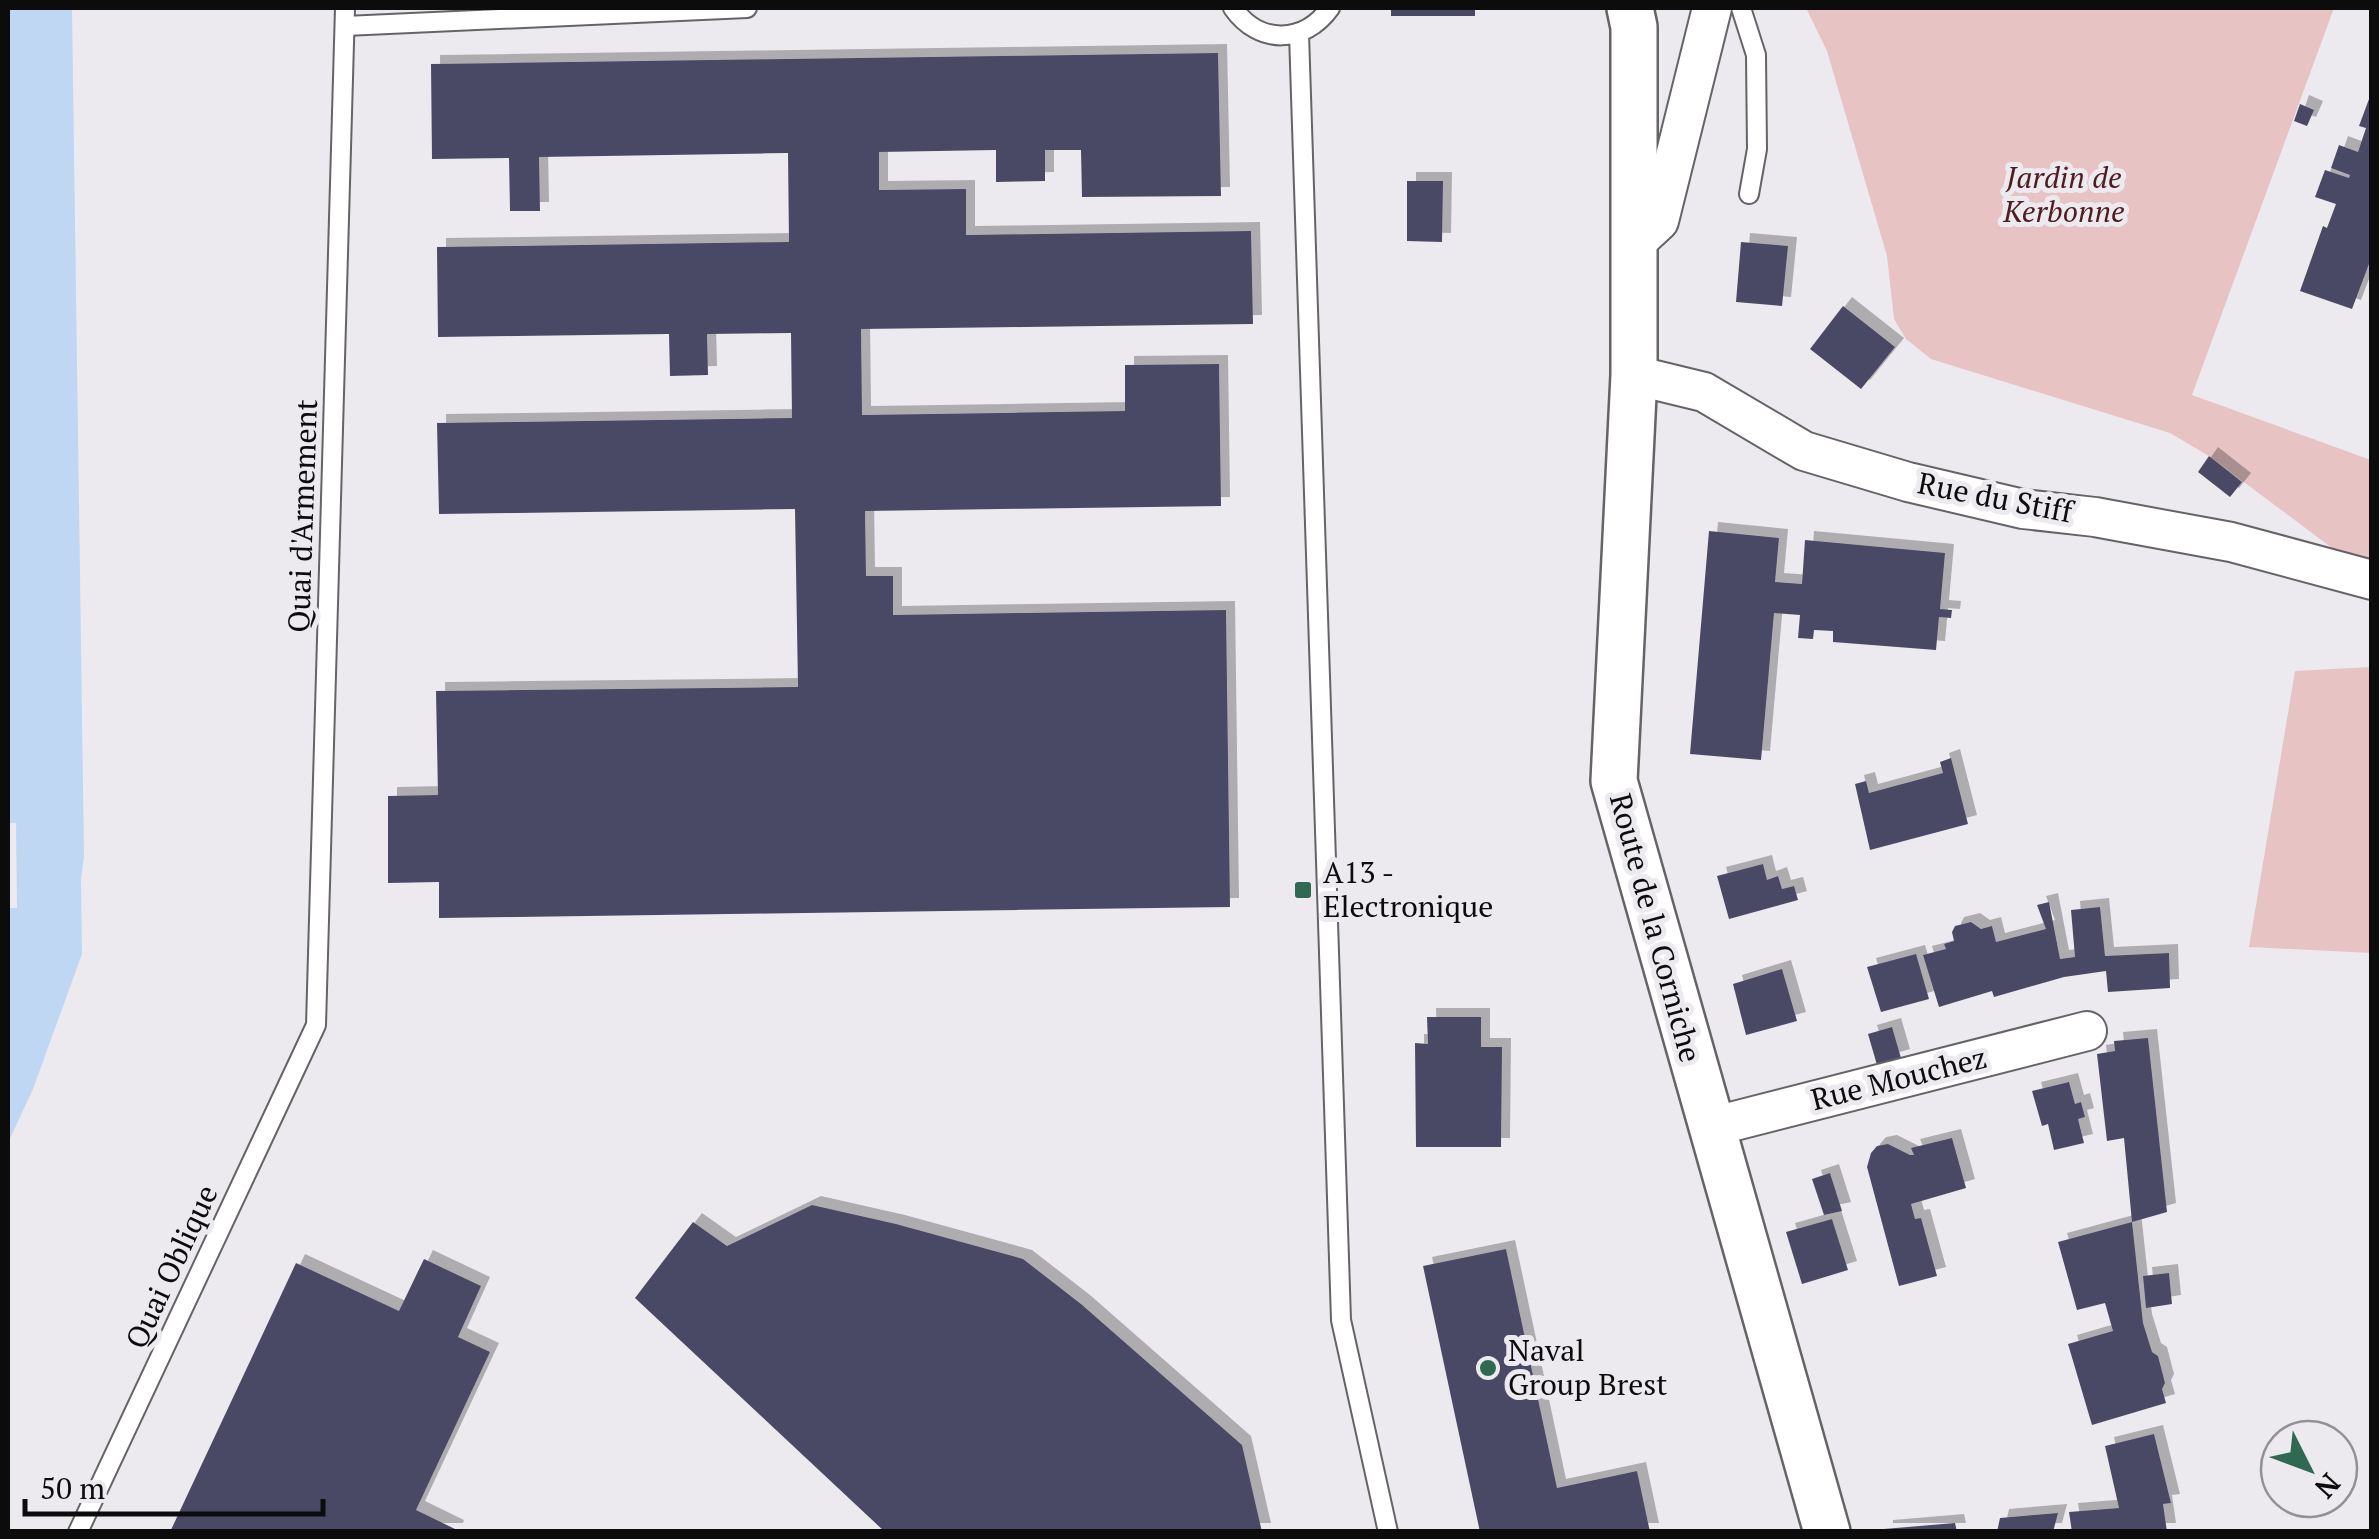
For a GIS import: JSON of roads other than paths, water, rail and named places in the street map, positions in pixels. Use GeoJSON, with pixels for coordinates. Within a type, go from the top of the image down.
{"type":"FeatureCollection","features":[{"type":"Feature","properties":{"kind":"street","name":"Route de la Corniche"},"geometry":{"type":"LineString","coordinates":[[1630,8],[1634,27],[1634,375],[1614,781],[1827,1532]]}},
{"type":"Feature","properties":{"kind":"street"},"geometry":{"type":"LineString","coordinates":[[1632,246],[1659,221],[1712,8]]}},
{"type":"Feature","properties":{"kind":"street","name":"Rue du Stiff"},"geometry":{"type":"LineString","coordinates":[[1634,375],[1704,392],[1804,451],[1908,482],[2024,509],[2094,517],[2230,542],[2364,577]]}},
{"type":"Feature","properties":{"kind":"street","name":"Rue Mouchez"},"geometry":{"type":"LineString","coordinates":[[1711,1128],[2087,1032]]}},
{"type":"Feature","properties":{"kind":"lane"},"geometry":{"type":"LineString","coordinates":[[345,16],[747,8]]}},
{"type":"Feature","properties":{"kind":"lane"},"geometry":{"type":"LineString","coordinates":[[1233,8],[1258,32],[1276,36],[1299,34],[1316,24],[1330,8]]}},
{"type":"Feature","properties":{"kind":"lane"},"geometry":{"type":"LineString","coordinates":[[1741,8],[1756,55],[1757,149],[1749,194]]}},
{"type":"Feature","properties":{"kind":"lane","name":"Quai d'Armement"},"geometry":{"type":"LineString","coordinates":[[316,1026],[345,16]]}},
{"type":"Feature","properties":{"kind":"lane"},"geometry":{"type":"LineString","coordinates":[[1299,34],[1341,1320],[1388,1532]]}},
{"type":"Feature","properties":{"kind":"lane","name":"Quai Oblique"},"geometry":{"type":"LineString","coordinates":[[78,1532],[316,1026]]}},
{"type":"Feature","properties":{"kind":"water"},"geometry":{"type":"Polygon","coordinates":[[[8,8],[72,8],[84,856],[82,954],[33,1089],[8,1143],[8,8]]]}},
{"type":"Feature","properties":{"kind":"place","name":"A13 - Electronique"},"geometry":{"type":"Point","coordinates":[1303,890]}},
{"type":"Feature","properties":{"kind":"place","name":"Naval Group Brest"},"geometry":{"type":"Point","coordinates":[1488,1368]}},
{"type":"Feature","properties":{"kind":"park label","name":"Jardin de Kerbonne"},"geometry":{"type":"Point","coordinates":[2064,195]}}]}
